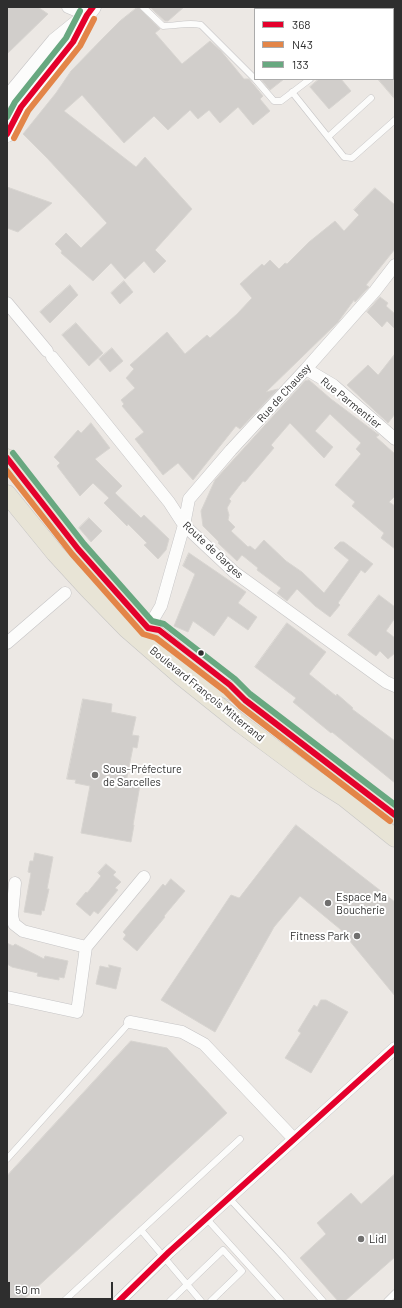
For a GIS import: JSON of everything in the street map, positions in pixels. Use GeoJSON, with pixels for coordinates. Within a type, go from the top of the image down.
{"type":"FeatureCollection","features":[{"type":"Feature","properties":{"kind":"main road"},"geometry":{"type":"LineString","coordinates":[[7,99],[55,41],[90,11]]}},
{"type":"Feature","properties":{"kind":"main road"},"geometry":{"type":"LineString","coordinates":[[7,134],[21,107],[73,42],[90,11]]}},
{"type":"Feature","properties":{"kind":"main road","name":"Boulevard François Mitterrand"},"geometry":{"type":"LineString","coordinates":[[7,458],[78,549],[148,628],[220,686],[240,695],[395,815]]}},
{"type":"Feature","properties":{"kind":"main road","name":"Boulevard François Mitterrand"},"geometry":{"type":"LineString","coordinates":[[7,494],[55,553],[127,629],[181,676],[237,720],[315,779],[345,798],[395,838]]}},
{"type":"Feature","properties":{"kind":"street"},"geometry":{"type":"LineString","coordinates":[[68,7],[90,11]]}},
{"type":"Feature","properties":{"kind":"street","name":"Rue de Chaussy"},"geometry":{"type":"LineString","coordinates":[[148,628],[161,606],[184,525],[189,499],[231,450],[306,369],[375,291],[395,265]]}},
{"type":"Feature","properties":{"kind":"street","name":"Route de Garges"},"geometry":{"type":"LineString","coordinates":[[7,303],[169,502],[184,525],[234,572],[380,678],[395,686]]}},
{"type":"Feature","properties":{"kind":"street","name":"Rue Parmentier"},"geometry":{"type":"LineString","coordinates":[[306,369],[333,385],[395,439]]}},
{"type":"Feature","properties":{"kind":"street"},"geometry":{"type":"LineString","coordinates":[[7,643],[65,594]]}},
{"type":"Feature","properties":{"kind":"street"},"geometry":{"type":"LineString","coordinates":[[7,997],[77,1012],[86,947],[144,877]]}},
{"type":"Feature","properties":{"kind":"street"},"geometry":{"type":"LineString","coordinates":[[15,883],[12,916],[14,924],[23,931],[86,947]]}},
{"type":"Feature","properties":{"kind":"street"},"geometry":{"type":"LineString","coordinates":[[130,1022],[182,1032],[204,1044],[294,1139]]}},
{"type":"Feature","properties":{"kind":"street"},"geometry":{"type":"LineString","coordinates":[[119,1301],[206,1218],[395,1048]]}},
{"type":"Feature","properties":{"kind":"lane"},"geometry":{"type":"LineString","coordinates":[[143,7],[163,26],[177,26],[190,22],[201,25],[254,78]]}},
{"type":"Feature","properties":{"kind":"lane"},"geometry":{"type":"LineString","coordinates":[[256,80],[274,101],[282,101],[309,80]]}},
{"type":"Feature","properties":{"kind":"lane"},"geometry":{"type":"LineString","coordinates":[[292,92],[344,157],[352,158],[395,120]]}},
{"type":"Feature","properties":{"kind":"lane"},"geometry":{"type":"LineString","coordinates":[[328,137],[371,98]]}},
{"type":"Feature","properties":{"kind":"lane"},"geometry":{"type":"LineString","coordinates":[[7,1159],[130,1022]]}},
{"type":"Feature","properties":{"kind":"lane"},"geometry":{"type":"LineString","coordinates":[[64,1301],[240,1139]]}},
{"type":"Feature","properties":{"kind":"lane"},"geometry":{"type":"LineString","coordinates":[[229,1198],[284,1256],[323,1301]]}},
{"type":"Feature","properties":{"kind":"lane"},"geometry":{"type":"LineString","coordinates":[[206,1218],[281,1301]]}},
{"type":"Feature","properties":{"kind":"lane"},"geometry":{"type":"LineString","coordinates":[[141,1230],[201,1301]]}},
{"type":"Feature","properties":{"kind":"lane"},"geometry":{"type":"LineString","coordinates":[[170,1301],[223,1250],[242,1271],[211,1301]]}},
{"type":"Feature","properties":{"kind":"lane"},"geometry":{"type":"LineString","coordinates":[[387,1301],[395,1293]]}},
{"type":"Feature","properties":{"kind":"building"},"geometry":{"type":"Polygon","coordinates":[[[7,7],[38,7],[48,14],[7,54],[7,7]]]}},
{"type":"Feature","properties":{"kind":"building"},"geometry":{"type":"Polygon","coordinates":[[[138,7],[160,29],[155,33],[182,64],[210,41],[221,51],[244,79],[249,79],[263,96],[260,99],[270,111],[253,125],[238,107],[220,123],[209,110],[198,119],[190,110],[168,130],[154,116],[124,143],[82,95],[64,111],[136,167],[145,157],[192,209],[155,250],[166,261],[154,273],[144,261],[125,279],[111,263],[93,281],[61,253],[62,251],[55,244],[66,233],[81,248],[107,223],[23,134],[56,93],[71,71],[120,21],[138,7]]]}},
{"type":"Feature","properties":{"kind":"building"},"geometry":{"type":"Polygon","coordinates":[[[150,7],[184,7],[168,21],[165,21],[150,7]]]}},
{"type":"Feature","properties":{"kind":"building"},"geometry":{"type":"Polygon","coordinates":[[[395,79],[395,99],[379,80],[395,79]]]}},
{"type":"Feature","properties":{"kind":"building"},"geometry":{"type":"Polygon","coordinates":[[[262,80],[283,80],[270,90],[262,80]]]}},
{"type":"Feature","properties":{"kind":"building"},"geometry":{"type":"Polygon","coordinates":[[[318,80],[342,80],[351,91],[329,109],[310,87],[318,80]]]}},
{"type":"Feature","properties":{"kind":"building"},"geometry":{"type":"Polygon","coordinates":[[[7,187],[52,203],[18,232],[7,228],[7,187]]]}},
{"type":"Feature","properties":{"kind":"building"},"geometry":{"type":"Polygon","coordinates":[[[375,188],[395,205],[395,249],[366,285],[369,287],[355,302],[354,300],[338,322],[266,392],[278,389],[240,429],[236,426],[193,480],[178,463],[163,475],[135,439],[144,432],[122,406],[124,404],[121,400],[135,388],[126,378],[134,369],[130,365],[167,332],[185,354],[207,335],[210,338],[237,314],[252,298],[240,284],[262,264],[264,266],[270,260],[279,269],[285,263],[287,264],[309,242],[335,221],[344,231],[359,215],[354,210],[375,188]]]}},
{"type":"Feature","properties":{"kind":"building"},"geometry":{"type":"Polygon","coordinates":[[[124,281],[133,292],[120,304],[111,293],[124,281]]]}},
{"type":"Feature","properties":{"kind":"building"},"geometry":{"type":"Polygon","coordinates":[[[70,285],[78,295],[50,323],[40,312],[70,285]]]}},
{"type":"Feature","properties":{"kind":"building"},"geometry":{"type":"Polygon","coordinates":[[[380,297],[388,303],[386,306],[395,314],[395,329],[387,321],[382,327],[367,312],[380,297]]]}},
{"type":"Feature","properties":{"kind":"building"},"geometry":{"type":"Polygon","coordinates":[[[76,323],[103,353],[89,366],[62,335],[76,323]]]}},
{"type":"Feature","properties":{"kind":"building"},"geometry":{"type":"Polygon","coordinates":[[[112,348],[123,361],[110,372],[99,359],[112,348]]]}},
{"type":"Feature","properties":{"kind":"building"},"geometry":{"type":"Polygon","coordinates":[[[395,354],[395,414],[388,423],[347,385],[368,365],[378,375],[395,354]]]}},
{"type":"Feature","properties":{"kind":"building"},"geometry":{"type":"Polygon","coordinates":[[[309,380],[331,399],[379,435],[376,437],[395,454],[395,496],[389,502],[395,506],[395,549],[381,538],[384,533],[352,506],[355,502],[335,485],[361,454],[356,449],[361,443],[330,414],[315,431],[333,447],[324,458],[290,423],[271,445],[274,448],[245,482],[243,481],[229,499],[231,501],[227,508],[229,515],[228,520],[235,527],[231,531],[248,547],[250,546],[255,550],[264,540],[324,593],[349,560],[334,548],[340,542],[344,542],[373,564],[365,573],[361,570],[338,603],[340,605],[330,617],[315,606],[297,589],[287,601],[277,593],[281,588],[257,570],[258,568],[242,555],[237,561],[203,526],[201,511],[215,480],[305,381],[309,380]]]}},
{"type":"Feature","properties":{"kind":"building"},"geometry":{"type":"Polygon","coordinates":[[[91,423],[110,448],[95,459],[122,486],[115,493],[141,518],[144,515],[169,539],[166,550],[158,559],[144,545],[147,543],[104,503],[109,498],[93,483],[80,496],[57,466],[60,463],[54,457],[78,430],[81,433],[91,423]]]}},
{"type":"Feature","properties":{"kind":"building"},"geometry":{"type":"Polygon","coordinates":[[[89,518],[102,531],[91,542],[79,528],[89,518]]]}},
{"type":"Feature","properties":{"kind":"building"},"geometry":{"type":"Polygon","coordinates":[[[189,553],[246,592],[238,603],[257,617],[248,630],[228,616],[214,636],[193,621],[188,632],[174,626],[195,574],[183,566],[189,553]]]}},
{"type":"Feature","properties":{"kind":"building"},"geometry":{"type":"Polygon","coordinates":[[[379,595],[395,607],[395,618],[386,631],[395,638],[395,653],[388,659],[380,651],[376,656],[348,635],[379,595]]]}},
{"type":"Feature","properties":{"kind":"building"},"geometry":{"type":"Polygon","coordinates":[[[287,623],[326,652],[309,674],[336,696],[337,694],[353,708],[352,709],[395,741],[395,783],[293,702],[296,698],[255,667],[287,623]]]}},
{"type":"Feature","properties":{"kind":"building","name":"Sous-Préfecture de Sarcelles"},"geometry":{"type":"Polygon","coordinates":[[[83,699],[112,704],[111,712],[136,717],[132,735],[139,736],[137,748],[133,747],[126,782],[140,785],[131,842],[81,833],[90,786],[75,783],[76,780],[67,779],[83,699]]]}},
{"type":"Feature","properties":{"kind":"building"},"geometry":{"type":"Polygon","coordinates":[[[296,825],[395,902],[395,996],[340,929],[300,896],[274,927],[215,1032],[161,1000],[231,895],[239,898],[296,825]]]}},
{"type":"Feature","properties":{"kind":"building"},"geometry":{"type":"Polygon","coordinates":[[[35,853],[53,857],[47,889],[49,889],[44,911],[42,910],[41,915],[24,912],[31,873],[28,872],[30,861],[33,861],[35,853]]]}},
{"type":"Feature","properties":{"kind":"building"},"geometry":{"type":"Polygon","coordinates":[[[106,864],[116,872],[113,875],[121,882],[115,888],[118,890],[98,914],[94,911],[90,916],[76,904],[101,876],[98,873],[106,864]]]}},
{"type":"Feature","properties":{"kind":"building"},"geometry":{"type":"Polygon","coordinates":[[[171,879],[185,891],[137,951],[123,939],[126,935],[123,932],[163,884],[165,886],[171,879]]]}},
{"type":"Feature","properties":{"kind":"building"},"geometry":{"type":"Polygon","coordinates":[[[7,943],[13,946],[15,944],[44,959],[45,956],[68,961],[64,978],[59,977],[59,980],[37,976],[38,973],[12,967],[7,964],[7,943]]]}},
{"type":"Feature","properties":{"kind":"building"},"geometry":{"type":"Polygon","coordinates":[[[109,965],[121,968],[116,989],[96,984],[100,966],[109,968],[109,965]]]}},
{"type":"Feature","properties":{"kind":"building"},"geometry":{"type":"Polygon","coordinates":[[[321,1000],[326,1000],[348,1012],[311,1073],[285,1058],[301,1033],[298,1031],[309,1013],[314,1005],[317,1007],[321,1000]]]}},
{"type":"Feature","properties":{"kind":"building"},"geometry":{"type":"Polygon","coordinates":[[[131,1041],[167,1048],[227,1113],[22,1301],[7,1301],[7,1176],[131,1041]]]}},
{"type":"Feature","properties":{"kind":"building"},"geometry":{"type":"Polygon","coordinates":[[[395,1174],[395,1257],[345,1301],[338,1301],[300,1258],[326,1234],[317,1223],[351,1193],[361,1204],[395,1174]]]}},
{"type":"Feature","properties":{"kind":"transit line","name":"368"},"geometry":{"type":"LineString","coordinates":[[7,134],[21,107],[73,42],[87,15],[93,7]]}},
{"type":"Feature","properties":{"kind":"transit line","name":"133"},"geometry":{"type":"LineString","coordinates":[[7,117],[15,102],[66,38],[80,11]]}},
{"type":"Feature","properties":{"kind":"transit line","name":"N43"},"geometry":{"type":"LineString","coordinates":[[14,138],[28,111],[80,46],[94,19]]}},
{"type":"Feature","properties":{"kind":"transit line","name":"133"},"geometry":{"type":"LineString","coordinates":[[13,453],[84,544],[152,621],[164,624],[235,679],[250,694],[395,805]]}},
{"type":"Feature","properties":{"kind":"transit line","name":"368"},"geometry":{"type":"LineString","coordinates":[[7,458],[78,549],[148,628],[159,630],[230,685],[245,700],[395,815]]}},
{"type":"Feature","properties":{"kind":"transit line","name":"N43"},"geometry":{"type":"LineString","coordinates":[[7,471],[72,554],[143,634],[156,638],[225,691],[240,706],[390,821]]}},
{"type":"Feature","properties":{"kind":"transit line","name":"368"},"geometry":{"type":"LineString","coordinates":[[119,1301],[169,1252],[395,1048]]}},
{"type":"Feature","properties":{"kind":"place","name":"Sous-Préfecture de Sarcelles"},"geometry":{"type":"Point","coordinates":[95,775]}},
{"type":"Feature","properties":{"kind":"place","name":"Espace Ma Boucherie"},"geometry":{"type":"Point","coordinates":[328,903]}},
{"type":"Feature","properties":{"kind":"place","name":"Fitness Park"},"geometry":{"type":"Point","coordinates":[357,936]}},
{"type":"Feature","properties":{"kind":"place","name":"Lidl"},"geometry":{"type":"Point","coordinates":[361,1239]}}]}
